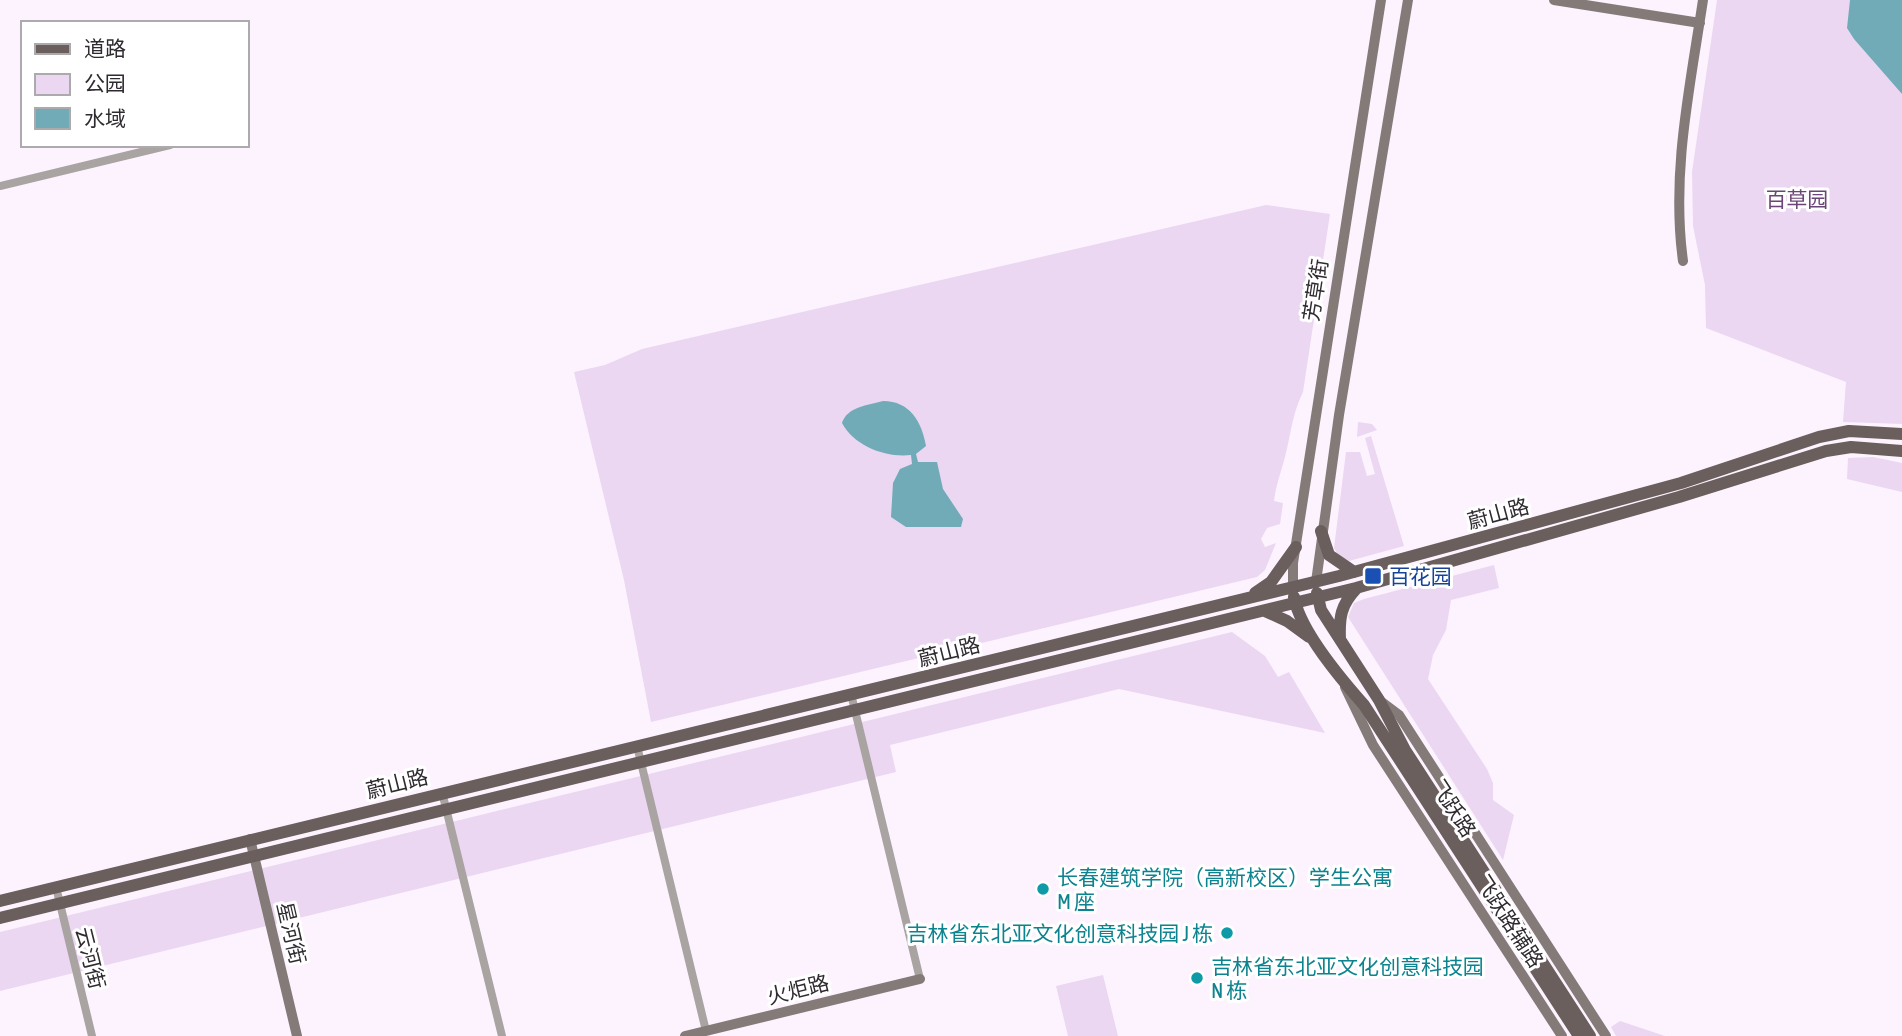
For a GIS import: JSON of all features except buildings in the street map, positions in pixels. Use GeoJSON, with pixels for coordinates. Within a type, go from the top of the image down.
{"type":"FeatureCollection","features":[{"type":"Feature","properties":{"kind":"main road","name":"蔚山路"},"geometry":{"type":"LineString","coordinates":[[0,901],[1315,582],[1681,483],[1819,437],[1849,431],[1902,434]]}},
{"type":"Feature","properties":{"kind":"main road","name":"蔚山路"},"geometry":{"type":"LineString","coordinates":[[0,918],[1318,598],[1679,497],[1826,451],[1851,447],[1902,451]]}},
{"type":"Feature","properties":{"kind":"main road"},"geometry":{"type":"LineString","coordinates":[[1321,531],[1329,555],[1354,572]]}},
{"type":"Feature","properties":{"kind":"main road"},"geometry":{"type":"LineString","coordinates":[[1248,597],[1271,582],[1296,547]]}},
{"type":"Feature","properties":{"kind":"main road","name":"飞跃路"},"geometry":{"type":"LineString","coordinates":[[1315,582],[1321,610],[1379,700],[1405,750],[1590,1036]]}},
{"type":"Feature","properties":{"kind":"main road"},"geometry":{"type":"LineString","coordinates":[[1293,587],[1295,603]]}},
{"type":"Feature","properties":{"kind":"main road"},"geometry":{"type":"LineString","coordinates":[[1340,639],[1339,616],[1356,588]]}},
{"type":"Feature","properties":{"kind":"main road","name":"飞跃路"},"geometry":{"type":"LineString","coordinates":[[1295,603],[1317,643],[1343,681],[1364,705],[1579,1036]]}},
{"type":"Feature","properties":{"kind":"main road"},"geometry":{"type":"LineString","coordinates":[[1265,611],[1287,621],[1317,643]]}},
{"type":"Feature","properties":{"kind":"street","name":"芳草街"},"geometry":{"type":"LineString","coordinates":[[1293,587],[1296,547],[1381,0]]}},
{"type":"Feature","properties":{"kind":"street","name":"芳草街"},"geometry":{"type":"LineString","coordinates":[[1315,582],[1342,399],[1408,0]]}},
{"type":"Feature","properties":{"kind":"street"},"geometry":{"type":"LineString","coordinates":[[1554,0],[1700,23]]}},
{"type":"Feature","properties":{"kind":"street"},"geometry":{"type":"LineString","coordinates":[[1683,261],[1677,216],[1678,175],[1703,0]]}},
{"type":"Feature","properties":{"kind":"street"},"geometry":{"type":"LineString","coordinates":[[0,186],[162,147]]}},
{"type":"Feature","properties":{"kind":"street"},"geometry":{"type":"LineString","coordinates":[[1319,395],[1342,399]]}},
{"type":"Feature","properties":{"kind":"street","name":"飞跃路辅路"},"geometry":{"type":"LineString","coordinates":[[1343,681],[1373,745],[1562,1036]]}},
{"type":"Feature","properties":{"kind":"street"},"geometry":{"type":"LineString","coordinates":[[851,694],[920,979]]}},
{"type":"Feature","properties":{"kind":"street","name":"飞跃路辅路"},"geometry":{"type":"LineString","coordinates":[[1379,700],[1399,715],[1606,1036]]}},
{"type":"Feature","properties":{"kind":"street"},"geometry":{"type":"LineString","coordinates":[[637,746],[706,1031]]}},
{"type":"Feature","properties":{"kind":"street"},"geometry":{"type":"LineString","coordinates":[[442,792],[502,1036]]}},
{"type":"Feature","properties":{"kind":"street","name":"星河街"},"geometry":{"type":"LineString","coordinates":[[250,839],[297,1036]]}},
{"type":"Feature","properties":{"kind":"street"},"geometry":{"type":"LineString","coordinates":[[1452,867],[1476,878]]}},
{"type":"Feature","properties":{"kind":"street","name":"云河街"},"geometry":{"type":"LineString","coordinates":[[56,887],[92,1036]]}},
{"type":"Feature","properties":{"kind":"street"},"geometry":{"type":"LineString","coordinates":[[1507,926],[1513,959]]}},
{"type":"Feature","properties":{"kind":"street","name":"火炬路"},"geometry":{"type":"LineString","coordinates":[[685,1036],[920,979]]}},
{"type":"Feature","properties":{"kind":"green space","name":"百草园"},"geometry":{"type":"Polygon","coordinates":[[[1717,0],[1902,0],[1902,424],[1843,422],[1846,382],[1706,328],[1705,285],[1693,226],[1692,172],[1717,0]]]}},
{"type":"Feature","properties":{"kind":"green space"},"geometry":{"type":"Polygon","coordinates":[[[1266,205],[1330,214],[1303,392],[1294,416],[1274,501],[1283,503],[1280,524],[1267,528],[1261,539],[1265,547],[1276,543],[1265,570],[1257,577],[651,722],[624,580],[574,372],[605,365],[642,349],[1266,205]]]}},
{"type":"Feature","properties":{"kind":"green space"},"geometry":{"type":"Polygon","coordinates":[[[1358,422],[1372,424],[1377,430],[1357,437],[1358,422]]]}},
{"type":"Feature","properties":{"kind":"green space"},"geometry":{"type":"Polygon","coordinates":[[[1371,436],[1404,546],[1349,561],[1338,555],[1334,548],[1346,452],[1360,452],[1367,476],[1375,474],[1365,438],[1371,436]]]}},
{"type":"Feature","properties":{"kind":"green space"},"geometry":{"type":"Polygon","coordinates":[[[1873,457],[1902,463],[1902,492],[1847,479],[1848,458],[1873,457]]]}},
{"type":"Feature","properties":{"kind":"green space"},"geometry":{"type":"Polygon","coordinates":[[[1494,565],[1499,588],[1451,600],[1446,630],[1433,655],[1428,679],[1487,769],[1493,783],[1493,800],[1514,815],[1503,860],[1348,617],[1354,603],[1364,599],[1494,565]]]}},
{"type":"Feature","properties":{"kind":"green space"},"geometry":{"type":"Polygon","coordinates":[[[1232,632],[1265,656],[1278,677],[1289,672],[1325,733],[1119,689],[890,745],[896,772],[0,991],[0,932],[1232,632]]]}},
{"type":"Feature","properties":{"kind":"green space"},"geometry":{"type":"Polygon","coordinates":[[[1103,975],[1118,1036],[1068,1036],[1056,986],[1103,975]]]}},
{"type":"Feature","properties":{"kind":"green space"},"geometry":{"type":"Polygon","coordinates":[[[1620,1021],[1665,1036],[1616,1036],[1611,1027],[1620,1021]]]}},
{"type":"Feature","properties":{"kind":"water"},"geometry":{"type":"Polygon","coordinates":[[[1850,0],[1902,0],[1902,94],[1847,28],[1850,0]]]}},
{"type":"Feature","properties":{"kind":"water"},"geometry":{"type":"Polygon","coordinates":[[[883,401],[901,405],[918,421],[926,446],[916,454],[918,462],[937,462],[943,489],[963,519],[961,527],[906,527],[891,517],[893,483],[900,469],[912,464],[911,455],[872,449],[854,438],[842,423],[853,410],[883,401]]]}},
{"type":"Feature","properties":{"kind":"place","name":"百花园"},"geometry":{"type":"Point","coordinates":[1373,576]}},
{"type":"Feature","properties":{"kind":"place","name":"长春建筑学院（高新校区）学生公寓 M 座"},"geometry":{"type":"Point","coordinates":[1043,889]}},
{"type":"Feature","properties":{"kind":"place","name":"吉林省东北亚文化创意科技园 J 栋"},"geometry":{"type":"Point","coordinates":[1227,933]}},
{"type":"Feature","properties":{"kind":"place","name":"吉林省东北亚文化创意科技园 N 栋"},"geometry":{"type":"Point","coordinates":[1197,978]}}]}
